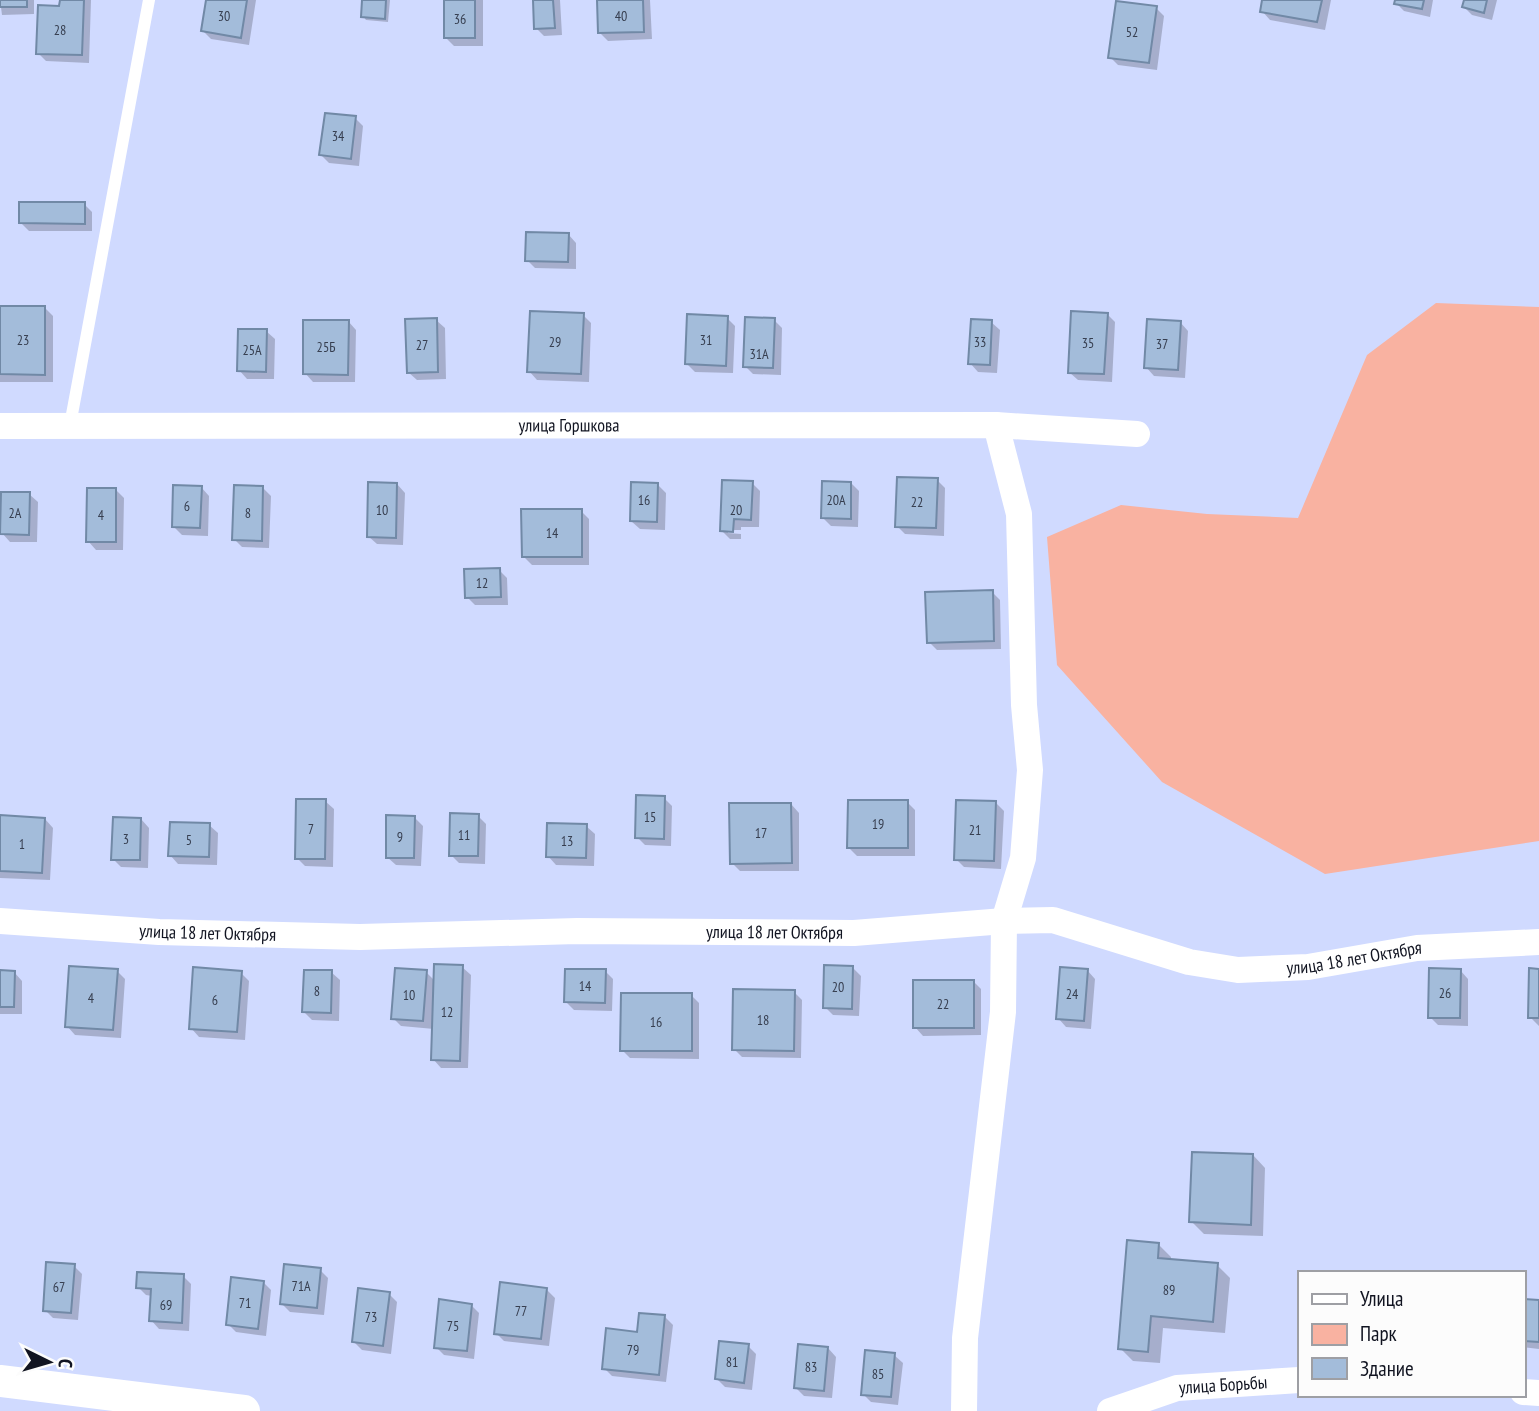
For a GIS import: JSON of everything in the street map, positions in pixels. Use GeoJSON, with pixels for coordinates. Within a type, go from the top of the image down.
{"type":"FeatureCollection","features":[{"type":"Feature","properties":{"kind":"street","name":"улица Горшкова"},"geometry":{"type":"LineString","coordinates":[[0,426],[996,425],[1137,434]]}},
{"type":"Feature","properties":{"kind":"street"},"geometry":{"type":"LineString","coordinates":[[964,1411],[965,1338],[1003,1012],[1004,921],[1023,858],[1030,769],[1024,705],[1019,514],[996,425]]}},
{"type":"Feature","properties":{"kind":"street","name":"улица 18 лет Октября"},"geometry":{"type":"LineString","coordinates":[[0,921],[159,932],[360,937],[577,931],[854,933],[1004,921],[1053,920],[1188,962],[1238,970],[1308,967],[1417,948],[1539,942]]}},
{"type":"Feature","properties":{"kind":"street","name":"улица Борьбы"},"geometry":{"type":"LineString","coordinates":[[1110,1411],[1177,1388],[1298,1380]]}},
{"type":"Feature","properties":{"kind":"street"},"geometry":{"type":"LineString","coordinates":[[0,1381],[244,1411]]}},
{"type":"Feature","properties":{"kind":"lane"},"geometry":{"type":"LineString","coordinates":[[70,425],[149,0]]}},
{"type":"Feature","properties":{"kind":"green space"},"geometry":{"type":"Polygon","coordinates":[[[1436,303],[1539,307],[1539,841],[1325,874],[1162,782],[1057,665],[1047,537],[1121,505],[1207,514],[1298,518],[1367,355],[1436,303]]]}},
{"type":"Feature","properties":{"kind":"building"},"geometry":{"type":"Polygon","coordinates":[[[0,0],[27,0],[27,7],[0,7],[0,0]]]}},
{"type":"Feature","properties":{"kind":"building"},"geometry":{"type":"Polygon","coordinates":[[[60,0],[84,0],[82,55],[36,54],[38,5],[59,6],[60,0]]]}},
{"type":"Feature","properties":{"kind":"building"},"geometry":{"type":"Polygon","coordinates":[[[206,0],[247,0],[241,38],[201,31],[206,0]]]}},
{"type":"Feature","properties":{"kind":"building"},"geometry":{"type":"Polygon","coordinates":[[[362,0],[386,0],[385,19],[361,17],[362,0]]]}},
{"type":"Feature","properties":{"kind":"building"},"geometry":{"type":"Polygon","coordinates":[[[444,0],[475,0],[475,38],[444,38],[444,0]]]}},
{"type":"Feature","properties":{"kind":"building"},"geometry":{"type":"Polygon","coordinates":[[[533,0],[553,0],[555,28],[534,29],[533,0]]]}},
{"type":"Feature","properties":{"kind":"building"},"geometry":{"type":"Polygon","coordinates":[[[597,0],[643,0],[644,32],[598,33],[597,0]]]}},
{"type":"Feature","properties":{"kind":"building"},"geometry":{"type":"Polygon","coordinates":[[[1262,0],[1322,0],[1317,22],[1260,12],[1262,0]]]}},
{"type":"Feature","properties":{"kind":"building"},"geometry":{"type":"Polygon","coordinates":[[[1395,0],[1424,0],[1422,9],[1394,4],[1395,0]]]}},
{"type":"Feature","properties":{"kind":"building"},"geometry":{"type":"Polygon","coordinates":[[[1464,0],[1487,0],[1484,13],[1462,7],[1464,0]]]}},
{"type":"Feature","properties":{"kind":"building"},"geometry":{"type":"Polygon","coordinates":[[[1116,1],[1157,6],[1149,63],[1108,58],[1116,1]]]}},
{"type":"Feature","properties":{"kind":"building"},"geometry":{"type":"Polygon","coordinates":[[[325,113],[356,116],[351,159],[319,155],[325,113]]]}},
{"type":"Feature","properties":{"kind":"building"},"geometry":{"type":"Polygon","coordinates":[[[19,202],[85,202],[85,224],[19,223],[19,202]]]}},
{"type":"Feature","properties":{"kind":"building"},"geometry":{"type":"Polygon","coordinates":[[[526,232],[569,233],[568,262],[525,261],[526,232]]]}},
{"type":"Feature","properties":{"kind":"building"},"geometry":{"type":"Polygon","coordinates":[[[0,306],[45,306],[45,375],[0,374],[0,306]]]}},
{"type":"Feature","properties":{"kind":"building"},"geometry":{"type":"Polygon","coordinates":[[[530,311],[584,313],[581,374],[527,372],[530,311]]]}},
{"type":"Feature","properties":{"kind":"building"},"geometry":{"type":"Polygon","coordinates":[[[1071,311],[1108,313],[1104,374],[1068,373],[1071,311]]]}},
{"type":"Feature","properties":{"kind":"building"},"geometry":{"type":"Polygon","coordinates":[[[687,314],[728,316],[726,366],[685,364],[687,314]]]}},
{"type":"Feature","properties":{"kind":"building"},"geometry":{"type":"Polygon","coordinates":[[[745,317],[775,318],[773,368],[743,367],[745,317]]]}},
{"type":"Feature","properties":{"kind":"building"},"geometry":{"type":"Polygon","coordinates":[[[437,318],[438,372],[407,373],[405,319],[437,318]]]}},
{"type":"Feature","properties":{"kind":"building"},"geometry":{"type":"Polygon","coordinates":[[[971,319],[992,320],[990,365],[968,364],[971,319]]]}},
{"type":"Feature","properties":{"kind":"building"},"geometry":{"type":"Polygon","coordinates":[[[1147,319],[1181,321],[1178,370],[1144,368],[1147,319]]]}},
{"type":"Feature","properties":{"kind":"building"},"geometry":{"type":"Polygon","coordinates":[[[303,320],[349,320],[348,375],[303,374],[303,320]]]}},
{"type":"Feature","properties":{"kind":"building"},"geometry":{"type":"Polygon","coordinates":[[[238,329],[267,329],[266,372],[237,371],[238,329]]]}},
{"type":"Feature","properties":{"kind":"building"},"geometry":{"type":"Polygon","coordinates":[[[897,477],[938,478],[936,528],[895,527],[897,477]]]}},
{"type":"Feature","properties":{"kind":"building"},"geometry":{"type":"Polygon","coordinates":[[[722,480],[753,481],[751,520],[734,519],[733,532],[720,531],[722,480]]]}},
{"type":"Feature","properties":{"kind":"building"},"geometry":{"type":"Polygon","coordinates":[[[822,481],[851,482],[851,519],[821,518],[822,481]]]}},
{"type":"Feature","properties":{"kind":"building"},"geometry":{"type":"Polygon","coordinates":[[[368,482],[397,483],[396,538],[367,537],[368,482]]]}},
{"type":"Feature","properties":{"kind":"building"},"geometry":{"type":"Polygon","coordinates":[[[631,482],[658,483],[657,522],[630,521],[631,482]]]}},
{"type":"Feature","properties":{"kind":"building"},"geometry":{"type":"Polygon","coordinates":[[[173,485],[202,486],[200,528],[172,527],[173,485]]]}},
{"type":"Feature","properties":{"kind":"building"},"geometry":{"type":"Polygon","coordinates":[[[234,485],[263,486],[262,541],[232,540],[234,485]]]}},
{"type":"Feature","properties":{"kind":"building"},"geometry":{"type":"Polygon","coordinates":[[[87,488],[116,488],[116,542],[86,542],[87,488]]]}},
{"type":"Feature","properties":{"kind":"building"},"geometry":{"type":"Polygon","coordinates":[[[1,492],[30,492],[29,535],[0,534],[1,492]]]}},
{"type":"Feature","properties":{"kind":"building"},"geometry":{"type":"Polygon","coordinates":[[[521,509],[582,509],[582,557],[522,557],[521,509]]]}},
{"type":"Feature","properties":{"kind":"building"},"geometry":{"type":"Polygon","coordinates":[[[500,568],[501,597],[465,598],[464,569],[500,568]]]}},
{"type":"Feature","properties":{"kind":"building"},"geometry":{"type":"Polygon","coordinates":[[[993,590],[994,641],[927,643],[925,592],[993,590]]]}},
{"type":"Feature","properties":{"kind":"building"},"geometry":{"type":"Polygon","coordinates":[[[636,795],[665,796],[664,839],[635,838],[636,795]]]}},
{"type":"Feature","properties":{"kind":"building"},"geometry":{"type":"Polygon","coordinates":[[[296,799],[326,799],[325,859],[295,859],[296,799]]]}},
{"type":"Feature","properties":{"kind":"building"},"geometry":{"type":"Polygon","coordinates":[[[848,800],[908,800],[908,848],[847,848],[848,800]]]}},
{"type":"Feature","properties":{"kind":"building"},"geometry":{"type":"Polygon","coordinates":[[[956,800],[996,801],[994,861],[954,860],[956,800]]]}},
{"type":"Feature","properties":{"kind":"building"},"geometry":{"type":"Polygon","coordinates":[[[729,803],[791,803],[792,863],[730,864],[729,803]]]}},
{"type":"Feature","properties":{"kind":"building"},"geometry":{"type":"Polygon","coordinates":[[[450,813],[479,814],[478,856],[449,856],[450,813]]]}},
{"type":"Feature","properties":{"kind":"building"},"geometry":{"type":"Polygon","coordinates":[[[0,815],[45,818],[42,873],[0,871],[0,815]]]}},
{"type":"Feature","properties":{"kind":"building"},"geometry":{"type":"Polygon","coordinates":[[[386,815],[415,816],[414,858],[386,858],[386,815]]]}},
{"type":"Feature","properties":{"kind":"building"},"geometry":{"type":"Polygon","coordinates":[[[113,817],[141,818],[140,860],[111,860],[113,817]]]}},
{"type":"Feature","properties":{"kind":"building"},"geometry":{"type":"Polygon","coordinates":[[[170,822],[210,823],[209,857],[168,856],[170,822]]]}},
{"type":"Feature","properties":{"kind":"building"},"geometry":{"type":"Polygon","coordinates":[[[547,823],[587,824],[586,858],[546,857],[547,823]]]}},
{"type":"Feature","properties":{"kind":"building"},"geometry":{"type":"Polygon","coordinates":[[[434,964],[463,965],[460,1061],[431,1060],[434,964]]]}},
{"type":"Feature","properties":{"kind":"building"},"geometry":{"type":"Polygon","coordinates":[[[824,965],[853,966],[852,1009],[823,1008],[824,965]]]}},
{"type":"Feature","properties":{"kind":"building"},"geometry":{"type":"Polygon","coordinates":[[[69,966],[118,969],[113,1030],[65,1027],[69,966]]]}},
{"type":"Feature","properties":{"kind":"building"},"geometry":{"type":"Polygon","coordinates":[[[193,967],[242,971],[237,1032],[189,1029],[193,967]]]}},
{"type":"Feature","properties":{"kind":"building"},"geometry":{"type":"Polygon","coordinates":[[[1060,967],[1088,969],[1084,1021],[1056,1019],[1060,967]]]}},
{"type":"Feature","properties":{"kind":"building"},"geometry":{"type":"Polygon","coordinates":[[[395,968],[427,970],[423,1021],[391,1019],[395,968]]]}},
{"type":"Feature","properties":{"kind":"building"},"geometry":{"type":"Polygon","coordinates":[[[1429,968],[1461,969],[1460,1018],[1428,1018],[1429,968]]]}},
{"type":"Feature","properties":{"kind":"building"},"geometry":{"type":"Polygon","coordinates":[[[1529,968],[1539,969],[1539,1018],[1528,1018],[1529,968]]]}},
{"type":"Feature","properties":{"kind":"building"},"geometry":{"type":"Polygon","coordinates":[[[565,969],[606,969],[605,1003],[564,1002],[565,969]]]}},
{"type":"Feature","properties":{"kind":"building"},"geometry":{"type":"Polygon","coordinates":[[[0,970],[15,971],[14,1007],[0,1007],[0,970]]]}},
{"type":"Feature","properties":{"kind":"building"},"geometry":{"type":"Polygon","coordinates":[[[304,970],[332,970],[331,1013],[302,1012],[304,970]]]}},
{"type":"Feature","properties":{"kind":"building"},"geometry":{"type":"Polygon","coordinates":[[[913,980],[974,980],[974,1028],[913,1028],[913,980]]]}},
{"type":"Feature","properties":{"kind":"building"},"geometry":{"type":"Polygon","coordinates":[[[733,989],[795,990],[794,1051],[732,1050],[733,989]]]}},
{"type":"Feature","properties":{"kind":"building"},"geometry":{"type":"Polygon","coordinates":[[[621,993],[692,993],[692,1051],[620,1051],[621,993]]]}},
{"type":"Feature","properties":{"kind":"building"},"geometry":{"type":"Polygon","coordinates":[[[1192,1152],[1253,1154],[1251,1225],[1189,1222],[1192,1152]]]}},
{"type":"Feature","properties":{"kind":"building"},"geometry":{"type":"Polygon","coordinates":[[[1127,1240],[1159,1243],[1158,1258],[1218,1263],[1213,1322],[1151,1316],[1148,1352],[1118,1349],[1127,1240]]]}},
{"type":"Feature","properties":{"kind":"building"},"geometry":{"type":"Polygon","coordinates":[[[46,1262],[75,1264],[71,1313],[43,1311],[46,1262]]]}},
{"type":"Feature","properties":{"kind":"building"},"geometry":{"type":"Polygon","coordinates":[[[284,1264],[321,1268],[317,1308],[280,1304],[284,1264]]]}},
{"type":"Feature","properties":{"kind":"building"},"geometry":{"type":"Polygon","coordinates":[[[137,1272],[184,1274],[182,1323],[149,1321],[151,1289],[136,1288],[137,1272]]]}},
{"type":"Feature","properties":{"kind":"building"},"geometry":{"type":"Polygon","coordinates":[[[231,1277],[264,1281],[258,1329],[226,1325],[231,1277]]]}},
{"type":"Feature","properties":{"kind":"building"},"geometry":{"type":"Polygon","coordinates":[[[500,1282],[547,1288],[541,1339],[494,1334],[500,1282]]]}},
{"type":"Feature","properties":{"kind":"building"},"geometry":{"type":"Polygon","coordinates":[[[358,1288],[390,1292],[383,1346],[352,1342],[358,1288]]]}},
{"type":"Feature","properties":{"kind":"building"},"geometry":{"type":"Polygon","coordinates":[[[439,1299],[472,1304],[467,1351],[434,1348],[439,1299]]]}},
{"type":"Feature","properties":{"kind":"building"},"geometry":{"type":"Polygon","coordinates":[[[1525,1299],[1539,1300],[1539,1342],[1525,1341],[1525,1299]]]}},
{"type":"Feature","properties":{"kind":"building"},"geometry":{"type":"Polygon","coordinates":[[[639,1313],[665,1315],[659,1375],[602,1369],[606,1328],[637,1332],[639,1313]]]}},
{"type":"Feature","properties":{"kind":"building"},"geometry":{"type":"Polygon","coordinates":[[[719,1341],[749,1344],[744,1383],[715,1379],[719,1341]]]}},
{"type":"Feature","properties":{"kind":"building"},"geometry":{"type":"Polygon","coordinates":[[[798,1344],[828,1347],[824,1391],[794,1388],[798,1344]]]}},
{"type":"Feature","properties":{"kind":"building"},"geometry":{"type":"Polygon","coordinates":[[[865,1350],[895,1353],[891,1397],[861,1395],[865,1350]]]}}]}
